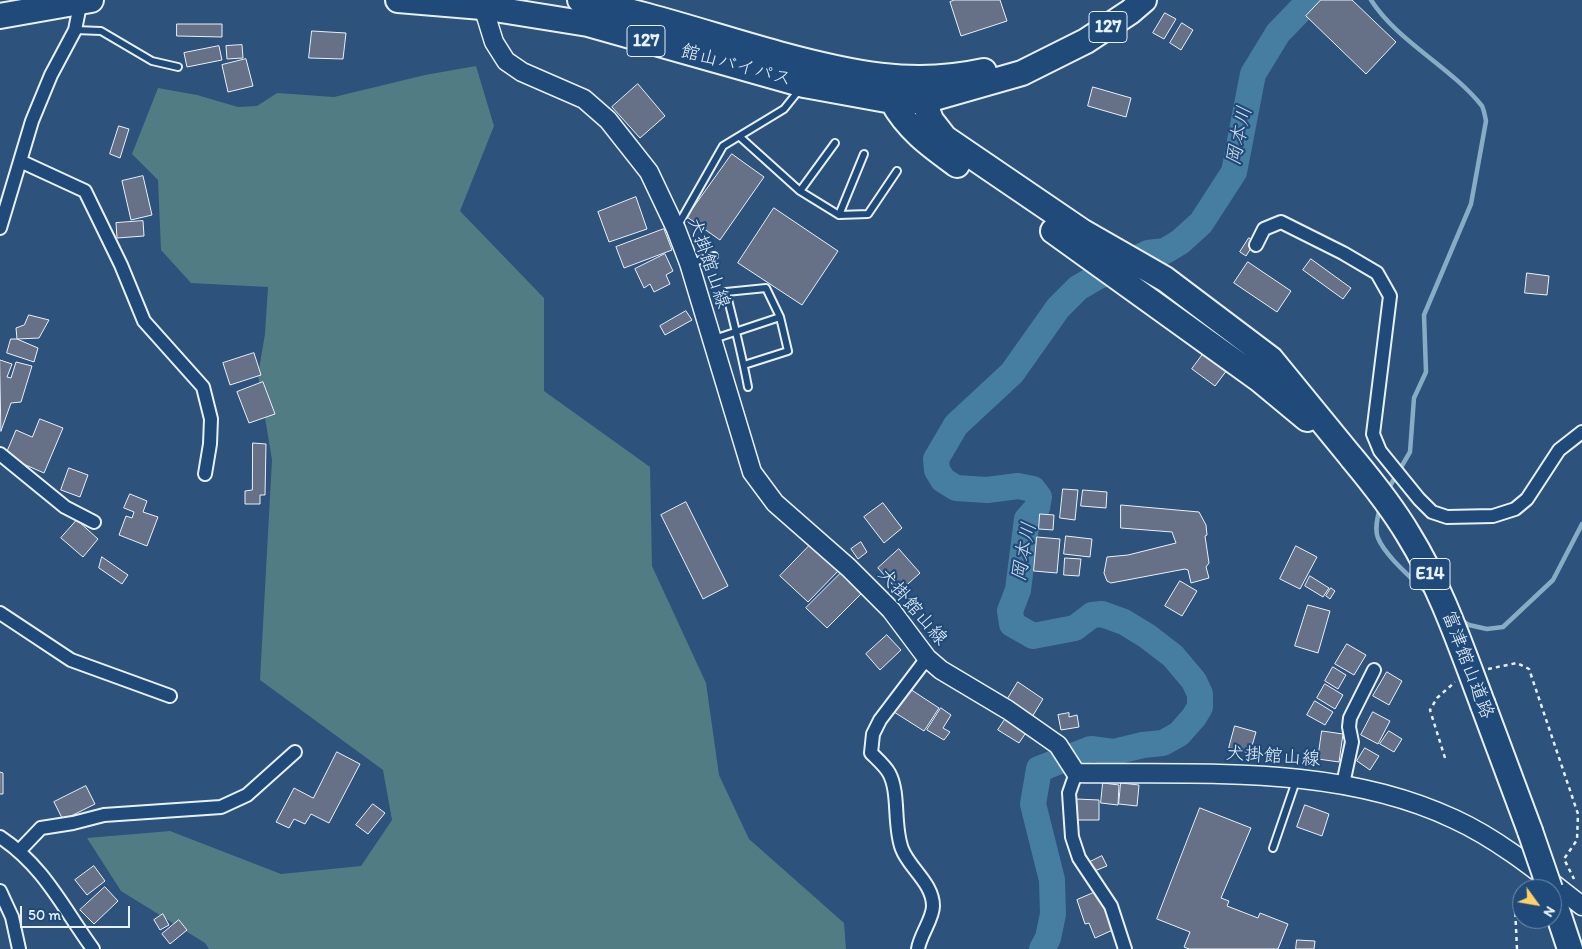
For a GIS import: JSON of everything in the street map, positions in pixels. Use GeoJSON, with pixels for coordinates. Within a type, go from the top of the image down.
{"type":"FeatureCollection","features":[{"type":"Feature","properties":{"kind":"highway"},"geometry":{"type":"LineString","coordinates":[[0,16],[84,0]]}},
{"type":"Feature","properties":{"kind":"highway","name":"館山バイパス"},"geometry":{"type":"LineString","coordinates":[[398,0],[481,4],[588,24],[804,85],[892,101],[924,101],[1022,73],[1069,51],[1110,26],[1144,0]]}},
{"type":"Feature","properties":{"kind":"highway","name":"館山バイパス"},"geometry":{"type":"LineString","coordinates":[[580,0],[821,65],[884,78],[967,75],[1069,51]]}},
{"type":"Feature","properties":{"kind":"highway"},"geometry":{"type":"LineString","coordinates":[[1352,458],[1260,380],[1151,299],[1078,238],[945,138],[931,120],[924,101],[907,78],[892,101],[907,124],[930,146],[1078,238],[1166,279],[1271,359],[1352,458]]}},
{"type":"Feature","properties":{"kind":"highway","name":"富津館山道路"},"geometry":{"type":"LineString","coordinates":[[1352,458],[1392,511],[1424,563],[1451,620],[1547,879]]}},
{"type":"Feature","properties":{"kind":"highway"},"geometry":{"type":"LineString","coordinates":[[1562,925],[1570,949]]}},
{"type":"Feature","properties":{"kind":"main road","name":"犬掛館山線"},"geometry":{"type":"LineString","coordinates":[[481,4],[494,42],[506,61],[522,72],[584,99],[608,120],[649,172],[676,229],[689,264],[752,472],[775,503],[848,568],[891,610],[927,658],[941,670],[1008,710],[1058,745],[1075,771],[1298,778],[1343,784],[1396,798],[1453,818],[1471,828],[1536,871],[1582,906]]}},
{"type":"Feature","properties":{"kind":"street"},"geometry":{"type":"LineString","coordinates":[[0,228],[32,121],[51,75],[75,30],[84,0]]}},
{"type":"Feature","properties":{"kind":"street"},"geometry":{"type":"LineString","coordinates":[[20,161],[85,192],[121,264],[144,321],[203,387],[211,419],[210,444],[205,474]]}},
{"type":"Feature","properties":{"kind":"street"},"geometry":{"type":"LineString","coordinates":[[1256,245],[1264,229],[1281,222],[1343,253],[1377,273],[1390,296],[1373,434],[1380,451],[1432,512],[1447,517],[1493,516],[1515,509],[1527,499],[1559,450],[1582,432]]}},
{"type":"Feature","properties":{"kind":"street"},"geometry":{"type":"LineString","coordinates":[[0,454],[65,507],[94,522]]}},
{"type":"Feature","properties":{"kind":"street"},"geometry":{"type":"LineString","coordinates":[[0,613],[71,660],[170,696]]}},
{"type":"Feature","properties":{"kind":"street"},"geometry":{"type":"LineString","coordinates":[[918,949],[920,936],[933,906],[930,892],[902,850],[895,821],[894,787],[889,773],[872,753],[873,734],[880,720],[927,658]]}},
{"type":"Feature","properties":{"kind":"street"},"geometry":{"type":"LineString","coordinates":[[1343,784],[1352,742],[1349,727],[1350,718],[1374,670]]}},
{"type":"Feature","properties":{"kind":"street"},"geometry":{"type":"LineString","coordinates":[[20,850],[41,828],[73,823],[104,815],[221,807],[247,795],[295,752]]}},
{"type":"Feature","properties":{"kind":"street"},"geometry":{"type":"LineString","coordinates":[[1075,771],[1069,793],[1072,837],[1079,858],[1112,906],[1125,949]]}},
{"type":"Feature","properties":{"kind":"street"},"geometry":{"type":"LineString","coordinates":[[0,837],[20,850],[43,874],[93,949]]}},
{"type":"Feature","properties":{"kind":"street"},"geometry":{"type":"LineString","coordinates":[[0,891],[12,917],[19,949]]}},
{"type":"Feature","properties":{"kind":"lane"},"geometry":{"type":"LineString","coordinates":[[75,30],[101,31],[152,61],[178,67]]}},
{"type":"Feature","properties":{"kind":"lane"},"geometry":{"type":"LineString","coordinates":[[676,229],[723,146],[784,109],[804,85]]}},
{"type":"Feature","properties":{"kind":"lane"},"geometry":{"type":"LineString","coordinates":[[740,137],[800,191],[839,215],[868,214],[897,171]]}},
{"type":"Feature","properties":{"kind":"lane"},"geometry":{"type":"LineString","coordinates":[[800,191],[835,143]]}},
{"type":"Feature","properties":{"kind":"lane"},"geometry":{"type":"LineString","coordinates":[[839,215],[864,154]]}},
{"type":"Feature","properties":{"kind":"lane"},"geometry":{"type":"LineString","coordinates":[[689,264],[714,256]]}},
{"type":"Feature","properties":{"kind":"lane"},"geometry":{"type":"LineString","coordinates":[[744,364],[788,351],[780,317],[766,288],[726,292],[748,387]]}},
{"type":"Feature","properties":{"kind":"lane"},"geometry":{"type":"LineString","coordinates":[[711,340],[780,317]]}},
{"type":"Feature","properties":{"kind":"lane"},"geometry":{"type":"LineString","coordinates":[[1273,848],[1298,778]]}},
{"type":"Feature","properties":{"kind":"path"},"geometry":{"type":"LineString","coordinates":[[1481,672],[1517,663],[1529,669],[1578,814],[1577,840],[1564,859],[1575,881]]}},
{"type":"Feature","properties":{"kind":"path"},"geometry":{"type":"LineString","coordinates":[[1445,758],[1430,710],[1437,698],[1454,682],[1463,679]]}},
{"type":"Feature","properties":{"kind":"path"},"geometry":{"type":"LineString","coordinates":[[1516,929],[1517,949]]}},
{"type":"Feature","properties":{"kind":"green space"},"geometry":{"type":"Polygon","coordinates":[[[476,66],[494,126],[460,211],[544,298],[544,391],[650,467],[652,566],[706,683],[719,775],[749,839],[844,923],[846,949],[209,949],[205,943],[121,891],[87,838],[170,831],[281,874],[361,866],[392,820],[383,770],[260,680],[272,460],[258,375],[265,334],[268,287],[191,283],[161,250],[158,180],[132,154],[158,88],[197,95],[238,107],[257,106],[277,93],[334,97],[425,75],[476,66]]]}},
{"type":"Feature","properties":{"kind":"building"},"geometry":{"type":"Polygon","coordinates":[[[955,0],[1000,0],[1007,21],[961,36],[950,2],[955,0]]]}},
{"type":"Feature","properties":{"kind":"building"},"geometry":{"type":"Polygon","coordinates":[[[1321,0],[1352,0],[1396,42],[1366,74],[1306,16],[1321,0]]]}},
{"type":"Feature","properties":{"kind":"building"},"geometry":{"type":"Polygon","coordinates":[[[1165,13],[1176,19],[1164,39],[1153,33],[1165,13]]]}},
{"type":"Feature","properties":{"kind":"building"},"geometry":{"type":"Polygon","coordinates":[[[1182,23],[1193,30],[1181,50],[1170,43],[1182,23]]]}},
{"type":"Feature","properties":{"kind":"building"},"geometry":{"type":"Polygon","coordinates":[[[177,24],[222,24],[222,37],[177,36],[177,24]]]}},
{"type":"Feature","properties":{"kind":"building"},"geometry":{"type":"Polygon","coordinates":[[[312,31],[346,33],[343,59],[309,58],[312,31]]]}},
{"type":"Feature","properties":{"kind":"building"},"geometry":{"type":"Polygon","coordinates":[[[242,45],[243,58],[227,59],[226,46],[242,45]]]}},
{"type":"Feature","properties":{"kind":"building"},"geometry":{"type":"Polygon","coordinates":[[[219,46],[222,60],[187,67],[184,53],[219,46]]]}},
{"type":"Feature","properties":{"kind":"building"},"geometry":{"type":"Polygon","coordinates":[[[246,59],[253,86],[228,92],[222,65],[246,59]]]}},
{"type":"Feature","properties":{"kind":"building"},"geometry":{"type":"Polygon","coordinates":[[[638,84],[665,116],[640,138],[612,107],[638,84]]]}},
{"type":"Feature","properties":{"kind":"building"},"geometry":{"type":"Polygon","coordinates":[[[1093,87],[1131,98],[1126,117],[1088,106],[1093,87]]]}},
{"type":"Feature","properties":{"kind":"building"},"geometry":{"type":"Polygon","coordinates":[[[119,126],[129,129],[120,158],[110,154],[119,126]]]}},
{"type":"Feature","properties":{"kind":"building"},"geometry":{"type":"Polygon","coordinates":[[[732,154],[764,177],[720,240],[687,217],[732,154]]]}},
{"type":"Feature","properties":{"kind":"building"},"geometry":{"type":"Polygon","coordinates":[[[143,176],[152,215],[131,220],[122,181],[143,176]]]}},
{"type":"Feature","properties":{"kind":"building"},"geometry":{"type":"Polygon","coordinates":[[[636,197],[647,229],[609,242],[598,212],[636,197]]]}},
{"type":"Feature","properties":{"kind":"building"},"geometry":{"type":"Polygon","coordinates":[[[774,208],[838,251],[802,305],[738,263],[774,208]]]}},
{"type":"Feature","properties":{"kind":"building"},"geometry":{"type":"Polygon","coordinates":[[[143,221],[144,236],[117,238],[116,223],[143,221]]]}},
{"type":"Feature","properties":{"kind":"building"},"geometry":{"type":"Polygon","coordinates":[[[664,229],[672,250],[624,268],[616,247],[664,229]]]}},
{"type":"Feature","properties":{"kind":"building"},"geometry":{"type":"Polygon","coordinates":[[[1249,238],[1255,242],[1246,256],[1240,252],[1249,238]]]}},
{"type":"Feature","properties":{"kind":"building"},"geometry":{"type":"Polygon","coordinates":[[[665,254],[673,271],[666,275],[670,284],[654,292],[650,284],[644,288],[635,269],[665,254]]]}},
{"type":"Feature","properties":{"kind":"building"},"geometry":{"type":"Polygon","coordinates":[[[1311,259],[1351,288],[1343,299],[1303,270],[1311,259]]]}},
{"type":"Feature","properties":{"kind":"building"},"geometry":{"type":"Polygon","coordinates":[[[1248,262],[1291,291],[1277,312],[1234,283],[1248,262]]]}},
{"type":"Feature","properties":{"kind":"building"},"geometry":{"type":"Polygon","coordinates":[[[1527,273],[1549,276],[1547,295],[1525,293],[1527,273]]]}},
{"type":"Feature","properties":{"kind":"building"},"geometry":{"type":"Polygon","coordinates":[[[686,311],[692,320],[665,335],[660,326],[686,311]]]}},
{"type":"Feature","properties":{"kind":"building"},"geometry":{"type":"Polygon","coordinates":[[[29,315],[49,320],[39,338],[17,339],[16,328],[24,325],[29,315]]]}},
{"type":"Feature","properties":{"kind":"building"},"geometry":{"type":"Polygon","coordinates":[[[1229,319],[1252,337],[1215,386],[1192,369],[1229,319]]]}},
{"type":"Feature","properties":{"kind":"building"},"geometry":{"type":"Polygon","coordinates":[[[11,339],[17,339],[38,348],[34,362],[7,353],[11,339]]]}},
{"type":"Feature","properties":{"kind":"building"},"geometry":{"type":"Polygon","coordinates":[[[254,353],[261,375],[230,385],[223,363],[254,353]]]}},
{"type":"Feature","properties":{"kind":"building"},"geometry":{"type":"Polygon","coordinates":[[[0,360],[12,364],[7,377],[11,378],[16,362],[32,366],[21,402],[11,403],[1,431],[0,360]]]}},
{"type":"Feature","properties":{"kind":"building"},"geometry":{"type":"Polygon","coordinates":[[[263,382],[275,414],[249,423],[237,392],[263,382]]]}},
{"type":"Feature","properties":{"kind":"building"},"geometry":{"type":"Polygon","coordinates":[[[40,419],[63,428],[44,473],[5,456],[16,430],[32,437],[40,419]]]}},
{"type":"Feature","properties":{"kind":"building"},"geometry":{"type":"Polygon","coordinates":[[[253,443],[266,444],[265,495],[260,495],[260,504],[245,504],[245,491],[252,490],[253,443]]]}},
{"type":"Feature","properties":{"kind":"building"},"geometry":{"type":"Polygon","coordinates":[[[69,468],[88,475],[80,497],[61,490],[69,468]]]}},
{"type":"Feature","properties":{"kind":"building"},"geometry":{"type":"Polygon","coordinates":[[[1063,489],[1078,490],[1075,520],[1060,518],[1063,489]]]}},
{"type":"Feature","properties":{"kind":"building"},"geometry":{"type":"Polygon","coordinates":[[[1083,490],[1107,492],[1106,508],[1081,506],[1083,490]]]}},
{"type":"Feature","properties":{"kind":"building"},"geometry":{"type":"Polygon","coordinates":[[[130,494],[147,501],[143,512],[158,517],[147,546],[119,535],[126,516],[132,518],[134,512],[124,508],[130,494]]]}},
{"type":"Feature","properties":{"kind":"building"},"geometry":{"type":"Polygon","coordinates":[[[686,502],[728,586],[703,599],[661,515],[686,502]]]}},
{"type":"Feature","properties":{"kind":"building"},"geometry":{"type":"Polygon","coordinates":[[[883,503],[902,528],[884,543],[864,517],[883,503]]]}},
{"type":"Feature","properties":{"kind":"building"},"geometry":{"type":"Polygon","coordinates":[[[1121,505],[1199,512],[1206,525],[1207,535],[1205,536],[1209,563],[1206,567],[1209,578],[1191,583],[1188,570],[1185,569],[1111,583],[1107,581],[1104,573],[1107,557],[1128,555],[1176,543],[1172,532],[1121,528],[1121,505]]]}},
{"type":"Feature","properties":{"kind":"building"},"geometry":{"type":"Polygon","coordinates":[[[1040,514],[1054,515],[1053,530],[1039,529],[1040,514]]]}},
{"type":"Feature","properties":{"kind":"building"},"geometry":{"type":"Polygon","coordinates":[[[77,520],[98,539],[83,557],[61,538],[77,520]]]}},
{"type":"Feature","properties":{"kind":"building"},"geometry":{"type":"Polygon","coordinates":[[[1066,536],[1092,539],[1090,557],[1064,554],[1066,536]]]}},
{"type":"Feature","properties":{"kind":"building"},"geometry":{"type":"Polygon","coordinates":[[[1037,537],[1060,539],[1057,573],[1034,571],[1037,537]]]}},
{"type":"Feature","properties":{"kind":"building"},"geometry":{"type":"Polygon","coordinates":[[[813,542],[841,568],[808,602],[780,576],[813,542]]]}},
{"type":"Feature","properties":{"kind":"building"},"geometry":{"type":"Polygon","coordinates":[[[861,542],[867,552],[858,559],[851,549],[861,542]]]}},
{"type":"Feature","properties":{"kind":"building"},"geometry":{"type":"Polygon","coordinates":[[[1296,546],[1317,557],[1300,589],[1280,579],[1296,546]]]}},
{"type":"Feature","properties":{"kind":"building"},"geometry":{"type":"Polygon","coordinates":[[[899,549],[920,573],[899,592],[878,568],[899,549]]]}},
{"type":"Feature","properties":{"kind":"building"},"geometry":{"type":"Polygon","coordinates":[[[102,557],[128,575],[122,584],[99,568],[102,557]]]}},
{"type":"Feature","properties":{"kind":"building"},"geometry":{"type":"Polygon","coordinates":[[[1065,558],[1081,559],[1079,576],[1064,575],[1065,558]]]}},
{"type":"Feature","properties":{"kind":"building"},"geometry":{"type":"Polygon","coordinates":[[[843,571],[864,591],[827,628],[806,608],[843,571]]]}},
{"type":"Feature","properties":{"kind":"building"},"geometry":{"type":"Polygon","coordinates":[[[1310,576],[1329,588],[1323,597],[1305,586],[1310,576]]]}},
{"type":"Feature","properties":{"kind":"building"},"geometry":{"type":"Polygon","coordinates":[[[1180,581],[1197,591],[1182,616],[1165,606],[1180,581]]]}},
{"type":"Feature","properties":{"kind":"building"},"geometry":{"type":"Polygon","coordinates":[[[1331,588],[1335,591],[1330,599],[1326,596],[1331,588]]]}},
{"type":"Feature","properties":{"kind":"building"},"geometry":{"type":"Polygon","coordinates":[[[1308,605],[1330,611],[1318,653],[1295,646],[1308,605]]]}},
{"type":"Feature","properties":{"kind":"building"},"geometry":{"type":"Polygon","coordinates":[[[887,635],[901,650],[880,670],[866,654],[887,635]]]}},
{"type":"Feature","properties":{"kind":"building"},"geometry":{"type":"Polygon","coordinates":[[[1347,644],[1366,655],[1354,675],[1335,664],[1347,644]]]}},
{"type":"Feature","properties":{"kind":"building"},"geometry":{"type":"Polygon","coordinates":[[[1333,667],[1346,675],[1338,689],[1325,681],[1333,667]]]}},
{"type":"Feature","properties":{"kind":"building"},"geometry":{"type":"Polygon","coordinates":[[[1387,672],[1402,681],[1389,705],[1373,696],[1387,672]]]}},
{"type":"Feature","properties":{"kind":"building"},"geometry":{"type":"Polygon","coordinates":[[[1018,682],[1043,699],[1032,717],[1007,700],[1018,682]]]}},
{"type":"Feature","properties":{"kind":"building"},"geometry":{"type":"Polygon","coordinates":[[[1325,684],[1343,695],[1335,709],[1317,698],[1325,684]]]}},
{"type":"Feature","properties":{"kind":"building"},"geometry":{"type":"Polygon","coordinates":[[[910,689],[939,708],[924,731],[894,712],[910,689]]]}},
{"type":"Feature","properties":{"kind":"building"},"geometry":{"type":"Polygon","coordinates":[[[1315,701],[1333,712],[1325,725],[1307,715],[1315,701]]]}},
{"type":"Feature","properties":{"kind":"building"},"geometry":{"type":"Polygon","coordinates":[[[941,708],[951,715],[943,728],[950,732],[944,740],[927,730],[941,708]]]}},
{"type":"Feature","properties":{"kind":"building"},"geometry":{"type":"Polygon","coordinates":[[[1373,712],[1390,721],[1378,744],[1361,735],[1373,712]]]}},
{"type":"Feature","properties":{"kind":"building"},"geometry":{"type":"Polygon","coordinates":[[[1069,713],[1069,717],[1077,715],[1079,727],[1061,730],[1058,715],[1069,713]]]}},
{"type":"Feature","properties":{"kind":"building"},"geometry":{"type":"Polygon","coordinates":[[[1008,715],[1029,728],[1019,743],[998,730],[1008,715]]]}},
{"type":"Feature","properties":{"kind":"building"},"geometry":{"type":"Polygon","coordinates":[[[1235,726],[1256,732],[1250,753],[1229,748],[1235,726]]]}},
{"type":"Feature","properties":{"kind":"building"},"geometry":{"type":"Polygon","coordinates":[[[1322,731],[1343,734],[1339,762],[1318,759],[1322,731]]]}},
{"type":"Feature","properties":{"kind":"building"},"geometry":{"type":"Polygon","coordinates":[[[1389,731],[1402,739],[1394,752],[1380,744],[1389,731]]]}},
{"type":"Feature","properties":{"kind":"building"},"geometry":{"type":"Polygon","coordinates":[[[1365,748],[1379,756],[1370,770],[1357,761],[1365,748]]]}},
{"type":"Feature","properties":{"kind":"building"},"geometry":{"type":"Polygon","coordinates":[[[337,752],[360,764],[329,823],[311,814],[305,824],[294,819],[289,828],[276,822],[294,788],[313,798],[337,752]]]}},
{"type":"Feature","properties":{"kind":"building"},"geometry":{"type":"Polygon","coordinates":[[[0,772],[3,773],[3,794],[0,794],[0,772]]]}},
{"type":"Feature","properties":{"kind":"building"},"geometry":{"type":"Polygon","coordinates":[[[1103,783],[1119,785],[1118,805],[1101,803],[1103,783]]]}},
{"type":"Feature","properties":{"kind":"building"},"geometry":{"type":"Polygon","coordinates":[[[1121,783],[1139,785],[1137,806],[1119,804],[1121,783]]]}},
{"type":"Feature","properties":{"kind":"building"},"geometry":{"type":"Polygon","coordinates":[[[86,786],[95,804],[63,820],[54,802],[86,786]]]}},
{"type":"Feature","properties":{"kind":"building"},"geometry":{"type":"Polygon","coordinates":[[[1076,799],[1099,800],[1099,820],[1076,820],[1076,799]]]}},
{"type":"Feature","properties":{"kind":"building"},"geometry":{"type":"Polygon","coordinates":[[[373,804],[385,813],[368,834],[356,825],[373,804]]]}},
{"type":"Feature","properties":{"kind":"building"},"geometry":{"type":"Polygon","coordinates":[[[1305,805],[1329,814],[1322,836],[1297,827],[1305,805]]]}},
{"type":"Feature","properties":{"kind":"building"},"geometry":{"type":"Polygon","coordinates":[[[1200,808],[1251,828],[1221,898],[1229,901],[1227,906],[1258,918],[1260,913],[1288,924],[1278,949],[1189,949],[1184,947],[1190,932],[1157,919],[1200,808]]]}},
{"type":"Feature","properties":{"kind":"building"},"geometry":{"type":"Polygon","coordinates":[[[1102,856],[1107,866],[1092,872],[1088,863],[1102,856]]]}},
{"type":"Feature","properties":{"kind":"building"},"geometry":{"type":"Polygon","coordinates":[[[94,866],[105,881],[87,895],[75,880],[94,866]]]}},
{"type":"Feature","properties":{"kind":"building"},"geometry":{"type":"Polygon","coordinates":[[[105,887],[118,901],[94,924],[80,910],[105,887]]]}},
{"type":"Feature","properties":{"kind":"building"},"geometry":{"type":"Polygon","coordinates":[[[1098,891],[1115,929],[1095,938],[1089,923],[1085,924],[1077,900],[1098,891]]]}},
{"type":"Feature","properties":{"kind":"building"},"geometry":{"type":"Polygon","coordinates":[[[163,914],[169,925],[160,930],[154,920],[163,914]]]}},
{"type":"Feature","properties":{"kind":"building"},"geometry":{"type":"Polygon","coordinates":[[[179,920],[187,930],[170,944],[162,934],[179,920]]]}},
{"type":"Feature","properties":{"kind":"building"},"geometry":{"type":"Polygon","coordinates":[[[1297,940],[1315,941],[1314,949],[1296,949],[1297,940]]]}},
{"type":"Feature","properties":{"kind":"waterway","name":"岡本川"},"geometry":{"type":"LineString","coordinates":[[1042,949],[1048,938],[1053,914],[1052,880],[1033,804],[1039,769],[1091,749],[1114,752],[1143,745],[1163,743],[1179,734],[1194,717],[1200,707],[1200,694],[1194,681],[1173,656],[1147,636],[1124,622],[1102,614],[1092,615],[1075,628],[1033,636],[1012,624],[1010,611],[1018,590],[1027,519],[1037,508],[1039,497],[1033,489],[1018,486],[987,490],[956,488],[943,480],[937,470],[936,459],[956,425],[1012,373],[1058,308],[1078,288],[1148,253],[1165,251],[1180,242],[1201,223],[1234,172],[1253,74],[1278,33],[1310,0]]}},
{"type":"Feature","properties":{"kind":"waterway"},"geometry":{"type":"LineString","coordinates":[[1371,0],[1395,29],[1469,92],[1482,106],[1486,121],[1471,204],[1424,315],[1426,372],[1414,398],[1410,452],[1387,491]]}},
{"type":"Feature","properties":{"kind":"waterway"},"geometry":{"type":"LineString","coordinates":[[1380,507],[1376,531],[1378,538],[1387,553],[1400,568],[1428,594]]}},
{"type":"Feature","properties":{"kind":"waterway"},"geometry":{"type":"LineString","coordinates":[[1459,619],[1469,625],[1487,629],[1503,627],[1553,580],[1582,524]]}}]}
